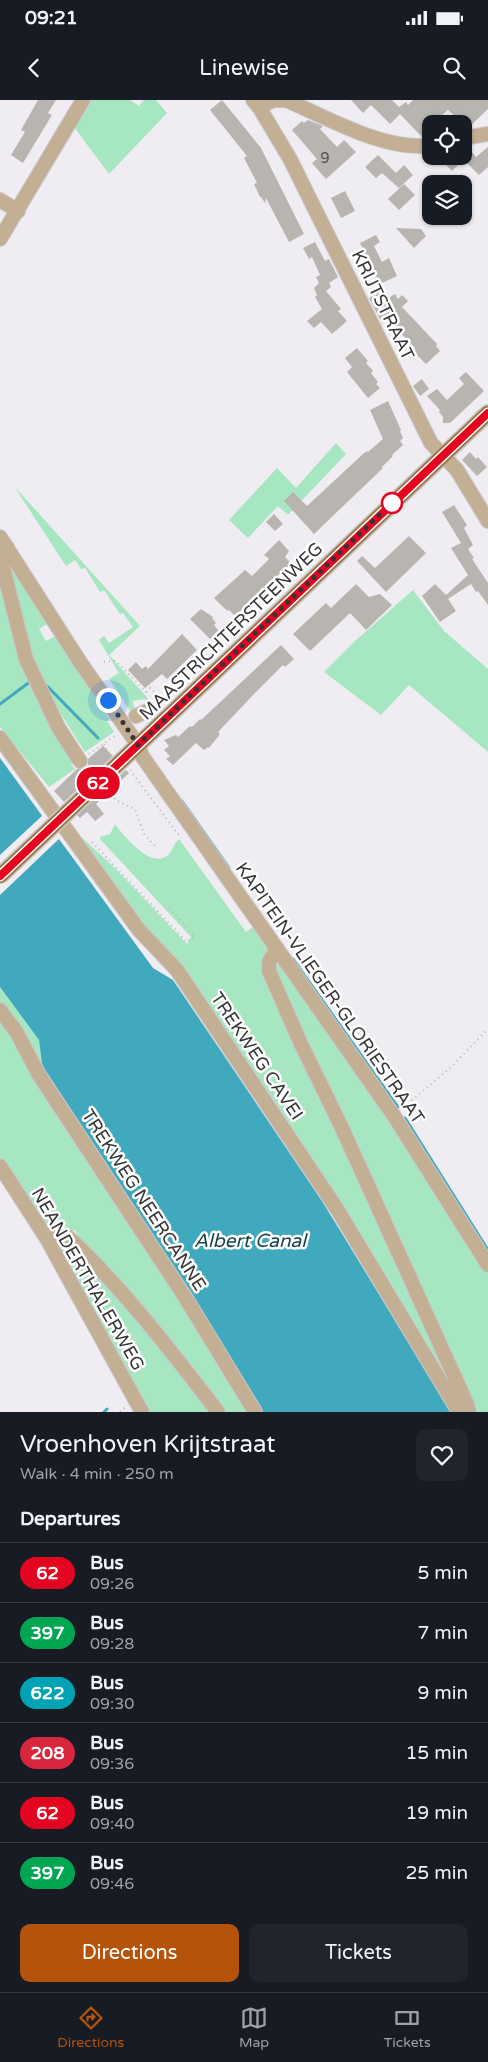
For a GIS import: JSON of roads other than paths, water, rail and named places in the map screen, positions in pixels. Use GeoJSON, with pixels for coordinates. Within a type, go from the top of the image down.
{"type":"FeatureCollection","features":[{"type":"Feature","properties":{"kind":"main road","name":"MAASTRICHTERSTEENWEG"},"geometry":{"type":"LineString","coordinates":[[0,876],[123,766],[138,745],[488,413]]}},
{"type":"Feature","properties":{"kind":"street"},"geometry":{"type":"LineString","coordinates":[[0,239],[83,100]]}},
{"type":"Feature","properties":{"kind":"street"},"geometry":{"type":"LineString","coordinates":[[256,104],[274,100],[286,100],[374,138],[399,145],[422,145]]}},
{"type":"Feature","properties":{"kind":"street","name":"KRIJTSTRAAT"},"geometry":{"type":"LineString","coordinates":[[256,104],[290,159],[431,443],[457,470],[488,521]]}},
{"type":"Feature","properties":{"kind":"street"},"geometry":{"type":"LineString","coordinates":[[472,137],[488,134]]}},
{"type":"Feature","properties":{"kind":"street"},"geometry":{"type":"LineString","coordinates":[[0,200],[18,211]]}},
{"type":"Feature","properties":{"kind":"street"},"geometry":{"type":"LineString","coordinates":[[4,542],[1,560],[26,659],[58,727],[84,758]]}},
{"type":"Feature","properties":{"kind":"street","name":"KAPITEIN-VLIEGER-GLORIESTRAAT"},"geometry":{"type":"LineString","coordinates":[[4,542],[80,662],[138,745],[142,756],[394,1116],[488,1265]]}},
{"type":"Feature","properties":{"kind":"street","name":"TREKWEG CAVEI"},"geometry":{"type":"LineString","coordinates":[[0,738],[138,930],[177,970],[337,1209],[459,1412]]}},
{"type":"Feature","properties":{"kind":"street"},"geometry":{"type":"LineString","coordinates":[[277,949],[269,962],[269,971],[301,1044],[342,1128],[469,1412]]}},
{"type":"Feature","properties":{"kind":"street","name":"TREKWEG NEERCANNE"},"geometry":{"type":"LineString","coordinates":[[0,1010],[17,1033],[40,1075],[185,1297],[254,1412]]}},
{"type":"Feature","properties":{"kind":"street","name":"NEANDERTHALERWEG"},"geometry":{"type":"LineString","coordinates":[[0,1166],[47,1239],[142,1412]]}},
{"type":"Feature","properties":{"kind":"street"},"geometry":{"type":"LineString","coordinates":[[47,1239],[56,1235],[67,1236],[90,1258],[164,1341],[218,1412]]}},
{"type":"Feature","properties":{"kind":"water","name":"Albert Canal"},"geometry":{"type":"Polygon","coordinates":[[[0,758],[153,968],[173,980],[322,1201],[451,1412],[263,1412],[243,1378],[43,1072],[39,1040],[0,987],[0,758]]]}},
{"type":"Feature","properties":{"kind":"waterway"},"geometry":{"type":"LineString","coordinates":[[0,704],[31,681]]}},
{"type":"Feature","properties":{"kind":"waterway"},"geometry":{"type":"LineString","coordinates":[[47,686],[98,738]]}},
{"type":"Feature","properties":{"kind":"waterway"},"geometry":{"type":"LineString","coordinates":[[182,801],[229,868]]}},
{"type":"Feature","properties":{"kind":"waterway"},"geometry":{"type":"LineString","coordinates":[[293,959],[398,1107]]}},
{"type":"Feature","properties":{"kind":"waterway"},"geometry":{"type":"LineString","coordinates":[[405,1118],[488,1250]]}},
{"type":"Feature","properties":{"kind":"waterway"},"geometry":{"type":"LineString","coordinates":[[104,1412],[107,1409]]}}]}
